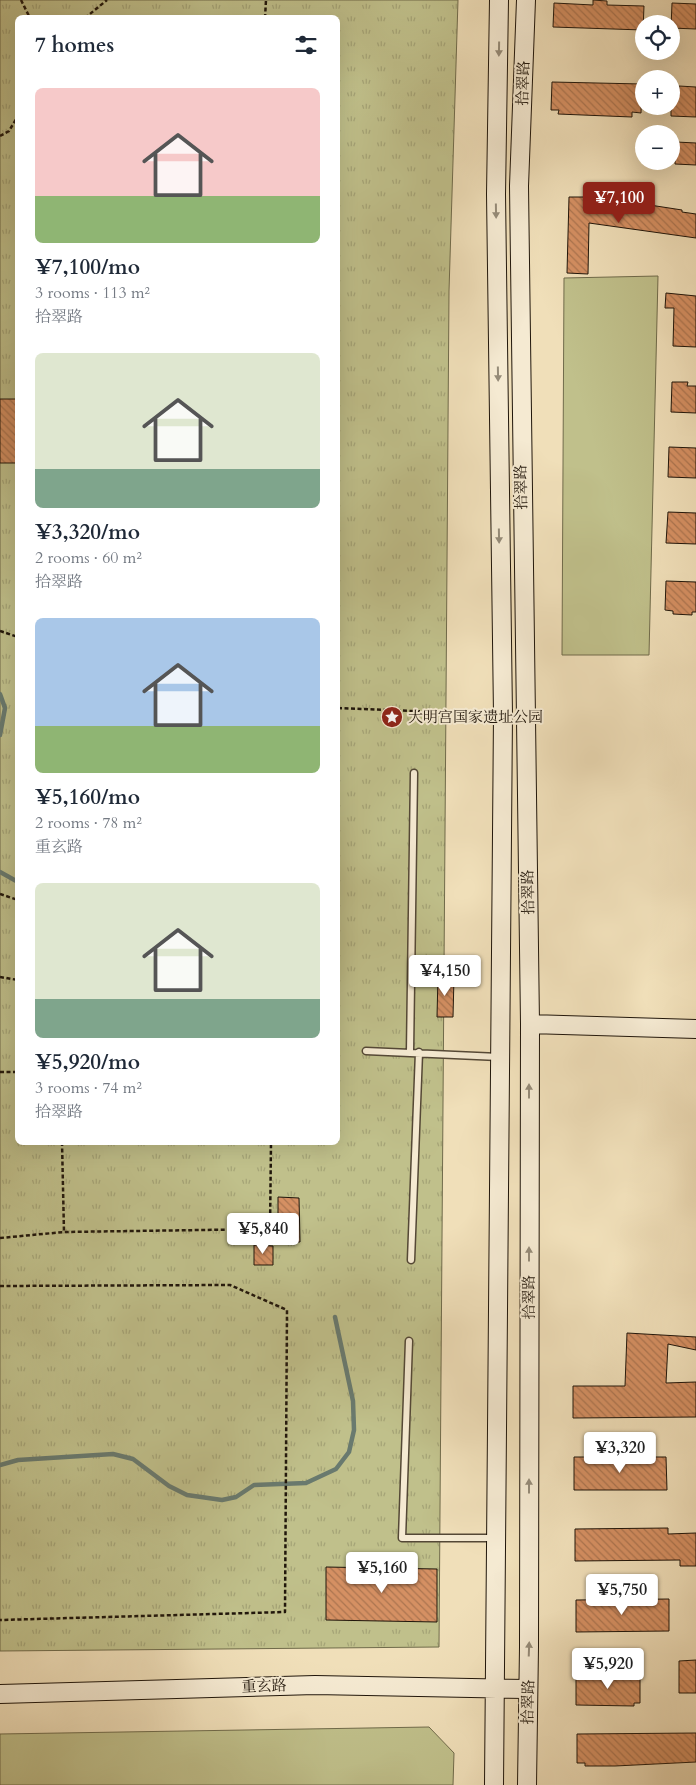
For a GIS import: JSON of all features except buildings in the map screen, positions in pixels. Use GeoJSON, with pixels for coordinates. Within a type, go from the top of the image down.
{"type":"FeatureCollection","features":[{"type":"Feature","properties":{"kind":"main road","name":"拾翠路"},"geometry":{"type":"LineString","coordinates":[[494,1785],[503,715],[496,194],[499,0]]}},
{"type":"Feature","properties":{"kind":"main road","name":"拾翠路"},"geometry":{"type":"LineString","coordinates":[[526,0],[519,186],[530,1024],[529,1647],[526,1785]]}},
{"type":"Feature","properties":{"kind":"main road"},"geometry":{"type":"LineString","coordinates":[[530,1024],[696,1029]]}},
{"type":"Feature","properties":{"kind":"main road","name":"重玄路"},"geometry":{"type":"LineString","coordinates":[[0,1694],[315,1685],[527,1689]]}},
{"type":"Feature","properties":{"kind":"lane"},"geometry":{"type":"LineString","coordinates":[[410,1052],[414,773]]}},
{"type":"Feature","properties":{"kind":"lane"},"geometry":{"type":"LineString","coordinates":[[366,1051],[499,1057]]}},
{"type":"Feature","properties":{"kind":"lane"},"geometry":{"type":"LineString","coordinates":[[411,1260],[419,1052]]}},
{"type":"Feature","properties":{"kind":"lane"},"geometry":{"type":"LineString","coordinates":[[409,1341],[402,1538],[497,1538]]}},
{"type":"Feature","properties":{"kind":"path"},"geometry":{"type":"LineString","coordinates":[[21,0],[28,15]]}},
{"type":"Feature","properties":{"kind":"path"},"geometry":{"type":"LineString","coordinates":[[89,15],[107,0]]}},
{"type":"Feature","properties":{"kind":"path"},"geometry":{"type":"LineString","coordinates":[[266,0],[266,15]]}},
{"type":"Feature","properties":{"kind":"path"},"geometry":{"type":"LineString","coordinates":[[0,136],[9,131],[15,121]]}},
{"type":"Feature","properties":{"kind":"path"},"geometry":{"type":"LineString","coordinates":[[0,631],[15,636]]}},
{"type":"Feature","properties":{"kind":"path"},"geometry":{"type":"LineString","coordinates":[[340,708],[503,715]]}},
{"type":"Feature","properties":{"kind":"path"},"geometry":{"type":"LineString","coordinates":[[0,894],[15,899]]}},
{"type":"Feature","properties":{"kind":"path"},"geometry":{"type":"LineString","coordinates":[[0,977],[15,980]]}},
{"type":"Feature","properties":{"kind":"path"},"geometry":{"type":"LineString","coordinates":[[0,1072],[15,1072]]}},
{"type":"Feature","properties":{"kind":"path"},"geometry":{"type":"LineString","coordinates":[[62,1145],[64,1232]]}},
{"type":"Feature","properties":{"kind":"path"},"geometry":{"type":"LineString","coordinates":[[0,1238],[64,1232],[270,1229],[271,1145]]}},
{"type":"Feature","properties":{"kind":"path"},"geometry":{"type":"LineString","coordinates":[[0,1286],[230,1284],[287,1310],[285,1612],[0,1620]]}},
{"type":"Feature","properties":{"kind":"green space","name":"大明宫国家遗址公园"},"geometry":{"type":"Polygon","coordinates":[[[0,0],[458,0],[449,291],[439,1647],[0,1651],[0,0]]]}},
{"type":"Feature","properties":{"kind":"green space"},"geometry":{"type":"Polygon","coordinates":[[[658,276],[649,655],[562,655],[564,278],[658,276]]]}},
{"type":"Feature","properties":{"kind":"green space"},"geometry":{"type":"Polygon","coordinates":[[[429,1727],[454,1753],[453,1785],[0,1785],[0,1734],[429,1727]]]}},
{"type":"Feature","properties":{"kind":"waterway"},"geometry":{"type":"LineString","coordinates":[[0,694],[5,708],[0,735]]}},
{"type":"Feature","properties":{"kind":"waterway"},"geometry":{"type":"LineString","coordinates":[[0,872],[15,880]]}},
{"type":"Feature","properties":{"kind":"waterway"},"geometry":{"type":"LineString","coordinates":[[0,1465],[18,1460],[113,1454],[133,1459],[169,1486],[187,1495],[222,1500],[236,1497],[254,1485],[306,1483],[336,1469],[349,1452],[354,1430],[353,1401],[335,1317]]}},
{"type":"Feature","properties":{"kind":"place","name":"大明宫国家遗址公园"},"geometry":{"type":"Point","coordinates":[392,717]}}]}
